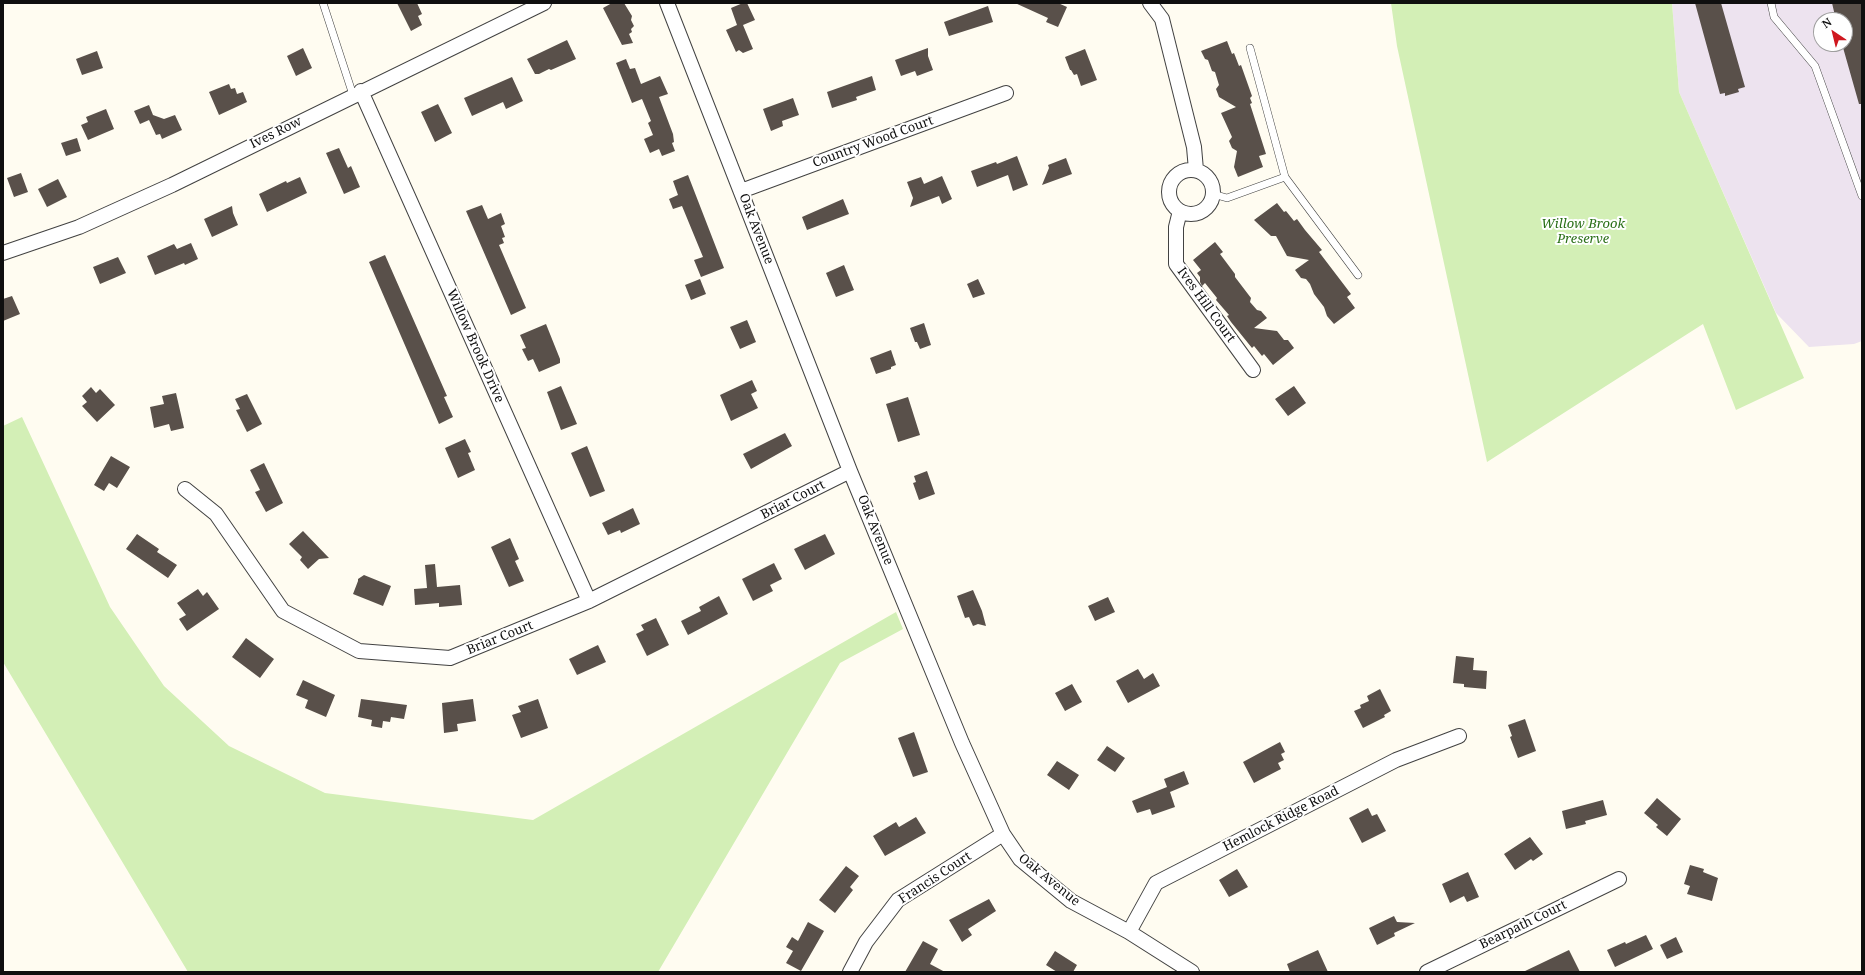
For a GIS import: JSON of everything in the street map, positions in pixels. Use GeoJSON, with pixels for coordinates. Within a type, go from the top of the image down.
{"type":"FeatureCollection","features":[{"type":"Feature","properties":{"kind":"street","name":"Ives Row"},"geometry":{"type":"LineString","coordinates":[[3,253],[79,227],[172,185],[357,93],[544,3]]}},
{"type":"Feature","properties":{"kind":"street","name":"Oak Avenue"},"geometry":{"type":"LineString","coordinates":[[667,3],[850,471],[962,743],[1003,834],[1020,859],[1071,901],[1129,932],[1192,972]]}},
{"type":"Feature","properties":{"kind":"street"},"geometry":{"type":"LineString","coordinates":[[1150,3],[1162,19],[1194,148],[1196,170]]}},
{"type":"Feature","properties":{"kind":"street","name":"Willow Brook Drive"},"geometry":{"type":"LineString","coordinates":[[357,93],[589,601]]}},
{"type":"Feature","properties":{"kind":"street","name":"Country Wood Court"},"geometry":{"type":"LineString","coordinates":[[741,191],[1006,93]]}},
{"type":"Feature","properties":{"kind":"street"},"geometry":{"type":"LineString","coordinates":[[1196,170],[1207,176],[1211,182],[1213,194],[1211,201],[1201,212],[1194,214],[1180,211],[1170,201],[1169,187],[1176,175],[1182,171],[1196,170]]}},
{"type":"Feature","properties":{"kind":"street","name":"Ives Hill Court"},"geometry":{"type":"LineString","coordinates":[[1180,211],[1176,227],[1176,264],[1253,370]]}},
{"type":"Feature","properties":{"kind":"street","name":"Briar Court"},"geometry":{"type":"LineString","coordinates":[[185,489],[216,514],[284,611],[359,651],[450,658],[589,601],[850,471]]}},
{"type":"Feature","properties":{"kind":"street","name":"Hemlock Ridge Road"},"geometry":{"type":"LineString","coordinates":[[1129,932],[1156,883],[1396,760],[1459,736]]}},
{"type":"Feature","properties":{"kind":"street","name":"Francis Court"},"geometry":{"type":"LineString","coordinates":[[850,972],[866,942],[898,900],[1003,834]]}},
{"type":"Feature","properties":{"kind":"street","name":"Bearpath Court"},"geometry":{"type":"LineString","coordinates":[[1427,972],[1619,879]]}},
{"type":"Feature","properties":{"kind":"lane"},"geometry":{"type":"LineString","coordinates":[[323,3],[357,93]]}},
{"type":"Feature","properties":{"kind":"lane"},"geometry":{"type":"LineString","coordinates":[[1771,3],[1774,17],[1815,66],[1862,196]]}},
{"type":"Feature","properties":{"kind":"lane"},"geometry":{"type":"LineString","coordinates":[[1250,48],[1285,177],[1358,275]]}},
{"type":"Feature","properties":{"kind":"lane"},"geometry":{"type":"LineString","coordinates":[[1213,194],[1227,198],[1285,177]]}},
{"type":"Feature","properties":{"kind":"shaded area"},"geometry":{"type":"Polygon","coordinates":[[[1672,3],[1862,3],[1862,341],[1854,344],[1809,347],[1776,313],[1679,92],[1672,3]]]}},
{"type":"Feature","properties":{"kind":"green space","name":"Willow Brook Preserve"},"geometry":{"type":"Polygon","coordinates":[[[1391,3],[1672,3],[1679,92],[1804,378],[1736,410],[1703,324],[1487,462],[1397,46],[1391,3]]]}},
{"type":"Feature","properties":{"kind":"green space"},"geometry":{"type":"Polygon","coordinates":[[[22,417],[110,607],[164,686],[229,746],[325,793],[533,820],[896,612],[903,629],[840,663],[658,972],[188,972],[3,662],[3,426],[22,417]]]}},
{"type":"Feature","properties":{"kind":"building"},"geometry":{"type":"Polygon","coordinates":[[[397,3],[417,3],[422,14],[418,16],[422,25],[411,31],[397,3]]]}},
{"type":"Feature","properties":{"kind":"building"},"geometry":{"type":"Polygon","coordinates":[[[612,3],[624,3],[632,16],[631,20],[634,26],[631,29],[632,32],[629,34],[633,43],[622,45],[603,8],[612,3]]]}},
{"type":"Feature","properties":{"kind":"building"},"geometry":{"type":"Polygon","coordinates":[[[747,3],[755,20],[743,25],[753,49],[743,53],[739,50],[736,52],[726,30],[737,25],[731,8],[747,3]]]}},
{"type":"Feature","properties":{"kind":"building"},"geometry":{"type":"Polygon","coordinates":[[[1015,3],[1058,3],[1067,7],[1058,27],[1046,22],[1048,18],[1015,3]]]}},
{"type":"Feature","properties":{"kind":"building"},"geometry":{"type":"Polygon","coordinates":[[[1695,3],[1721,3],[1745,87],[1738,89],[1739,92],[1725,96],[1725,93],[1720,94],[1695,3]]]}},
{"type":"Feature","properties":{"kind":"building"},"geometry":{"type":"Polygon","coordinates":[[[1832,3],[1862,3],[1862,104],[1859,104],[1844,52],[1853,52],[1853,12],[1834,12],[1832,3]]]}},
{"type":"Feature","properties":{"kind":"building"},"geometry":{"type":"Polygon","coordinates":[[[988,6],[993,22],[949,36],[944,22],[988,6]]]}},
{"type":"Feature","properties":{"kind":"building"},"geometry":{"type":"Polygon","coordinates":[[[567,40],[576,59],[551,70],[549,69],[539,74],[535,74],[527,59],[567,40]]]}},
{"type":"Feature","properties":{"kind":"building"},"geometry":{"type":"Polygon","coordinates":[[[1227,41],[1239,66],[1241,65],[1252,96],[1250,98],[1252,103],[1250,104],[1266,154],[1259,156],[1263,167],[1238,177],[1234,167],[1237,151],[1232,148],[1229,141],[1232,137],[1221,113],[1236,107],[1219,97],[1216,89],[1219,85],[1215,72],[1212,71],[1208,60],[1205,59],[1201,51],[1227,41]]]}},
{"type":"Feature","properties":{"kind":"building"},"geometry":{"type":"Polygon","coordinates":[[[303,48],[312,68],[296,76],[287,56],[303,48]]]}},
{"type":"Feature","properties":{"kind":"building"},"geometry":{"type":"Polygon","coordinates":[[[928,48],[928,56],[933,70],[917,76],[915,71],[901,76],[895,60],[928,48]]]}},
{"type":"Feature","properties":{"kind":"building"},"geometry":{"type":"Polygon","coordinates":[[[1085,49],[1097,80],[1081,86],[1077,74],[1074,75],[1070,70],[1065,57],[1085,49]]]}},
{"type":"Feature","properties":{"kind":"building"},"geometry":{"type":"Polygon","coordinates":[[[97,51],[103,68],[82,75],[76,59],[97,51]]]}},
{"type":"Feature","properties":{"kind":"building"},"geometry":{"type":"Polygon","coordinates":[[[626,59],[630,69],[635,68],[641,84],[660,76],[668,94],[659,97],[673,134],[674,142],[672,143],[675,151],[662,156],[659,149],[650,153],[644,139],[653,135],[648,123],[651,121],[642,99],[632,103],[616,63],[626,59]]]}},
{"type":"Feature","properties":{"kind":"building"},"geometry":{"type":"Polygon","coordinates":[[[872,76],[876,90],[856,97],[857,100],[832,108],[827,92],[872,76]]]}},
{"type":"Feature","properties":{"kind":"building"},"geometry":{"type":"Polygon","coordinates":[[[512,77],[523,101],[506,109],[503,102],[472,116],[464,98],[512,77]]]}},
{"type":"Feature","properties":{"kind":"building"},"geometry":{"type":"Polygon","coordinates":[[[229,84],[231,89],[235,88],[237,94],[243,92],[247,102],[219,115],[209,92],[229,84]]]}},
{"type":"Feature","properties":{"kind":"building"},"geometry":{"type":"Polygon","coordinates":[[[793,98],[799,115],[782,121],[783,126],[771,131],[763,109],[793,98]]]}},
{"type":"Feature","properties":{"kind":"building"},"geometry":{"type":"Polygon","coordinates":[[[438,104],[452,133],[435,142],[421,112],[438,104]]]}},
{"type":"Feature","properties":{"kind":"building"},"geometry":{"type":"Polygon","coordinates":[[[149,105],[153,115],[164,119],[175,115],[182,130],[162,139],[160,134],[156,135],[149,120],[140,124],[134,111],[149,105]]]}},
{"type":"Feature","properties":{"kind":"building"},"geometry":{"type":"Polygon","coordinates":[[[106,109],[114,129],[88,140],[81,125],[88,122],[86,117],[106,109]]]}},
{"type":"Feature","properties":{"kind":"building"},"geometry":{"type":"Polygon","coordinates":[[[77,138],[81,151],[66,156],[61,143],[77,138]]]}},
{"type":"Feature","properties":{"kind":"building"},"geometry":{"type":"Polygon","coordinates":[[[339,148],[348,168],[351,166],[360,187],[344,194],[326,153],[339,148]]]}},
{"type":"Feature","properties":{"kind":"building"},"geometry":{"type":"Polygon","coordinates":[[[1017,156],[1028,185],[1013,191],[1008,175],[977,187],[971,171],[996,162],[997,164],[1017,156]]]}},
{"type":"Feature","properties":{"kind":"building"},"geometry":{"type":"Polygon","coordinates":[[[1066,158],[1072,174],[1042,185],[1049,168],[1048,165],[1066,158]]]}},
{"type":"Feature","properties":{"kind":"building"},"geometry":{"type":"Polygon","coordinates":[[[21,173],[28,192],[14,197],[7,178],[21,173]]]}},
{"type":"Feature","properties":{"kind":"building"},"geometry":{"type":"Polygon","coordinates":[[[688,175],[724,268],[701,277],[694,260],[703,257],[682,206],[673,209],[669,199],[678,195],[673,181],[688,175]]]}},
{"type":"Feature","properties":{"kind":"building"},"geometry":{"type":"Polygon","coordinates":[[[942,176],[952,199],[942,204],[939,196],[910,207],[913,198],[907,182],[921,177],[924,184],[942,176]]]}},
{"type":"Feature","properties":{"kind":"building"},"geometry":{"type":"Polygon","coordinates":[[[300,177],[307,193],[267,212],[259,194],[286,181],[287,183],[300,177]]]}},
{"type":"Feature","properties":{"kind":"building"},"geometry":{"type":"Polygon","coordinates":[[[58,179],[67,197],[47,207],[38,189],[58,179]]]}},
{"type":"Feature","properties":{"kind":"building"},"geometry":{"type":"Polygon","coordinates":[[[843,199],[849,214],[807,230],[802,217],[843,199]]]}},
{"type":"Feature","properties":{"kind":"building"},"geometry":{"type":"Polygon","coordinates":[[[1277,203],[1294,221],[1297,219],[1322,250],[1319,252],[1351,294],[1347,297],[1355,308],[1334,324],[1327,316],[1324,307],[1314,294],[1310,284],[1306,279],[1301,278],[1295,270],[1309,260],[1287,256],[1276,236],[1271,236],[1254,220],[1277,203]]]}},
{"type":"Feature","properties":{"kind":"building"},"geometry":{"type":"Polygon","coordinates":[[[482,205],[488,219],[501,213],[505,224],[501,226],[505,237],[502,238],[504,243],[499,245],[526,308],[511,315],[466,211],[482,205]]]}},
{"type":"Feature","properties":{"kind":"building"},"geometry":{"type":"Polygon","coordinates":[[[232,206],[238,225],[212,237],[204,219],[232,206]]]}},
{"type":"Feature","properties":{"kind":"building"},"geometry":{"type":"Polygon","coordinates":[[[1215,242],[1223,252],[1220,254],[1251,298],[1250,302],[1267,318],[1254,328],[1277,331],[1284,340],[1288,340],[1294,348],[1273,365],[1264,354],[1262,356],[1254,346],[1252,348],[1231,322],[1227,316],[1229,315],[1216,300],[1217,298],[1205,283],[1202,286],[1200,282],[1200,277],[1197,273],[1201,270],[1193,260],[1215,242]]]}},
{"type":"Feature","properties":{"kind":"building"},"geometry":{"type":"Polygon","coordinates":[[[191,243],[198,259],[155,275],[147,256],[174,244],[177,249],[191,243]]]}},
{"type":"Feature","properties":{"kind":"building"},"geometry":{"type":"Polygon","coordinates":[[[385,255],[447,396],[444,397],[453,417],[439,424],[369,262],[385,255]]]}},
{"type":"Feature","properties":{"kind":"building"},"geometry":{"type":"Polygon","coordinates":[[[118,257],[126,273],[100,284],[93,267],[118,257]]]}},
{"type":"Feature","properties":{"kind":"building"},"geometry":{"type":"Polygon","coordinates":[[[844,265],[854,290],[836,297],[826,273],[844,265]]]}},
{"type":"Feature","properties":{"kind":"building"},"geometry":{"type":"Polygon","coordinates":[[[700,279],[706,294],[691,300],[685,285],[700,279]]]}},
{"type":"Feature","properties":{"kind":"building"},"geometry":{"type":"Polygon","coordinates":[[[978,279],[985,294],[973,298],[967,284],[978,279]]]}},
{"type":"Feature","properties":{"kind":"building"},"geometry":{"type":"Polygon","coordinates":[[[12,296],[20,314],[3,321],[3,299],[12,296]]]}},
{"type":"Feature","properties":{"kind":"building"},"geometry":{"type":"Polygon","coordinates":[[[747,320],[756,342],[740,349],[730,327],[747,320]]]}},
{"type":"Feature","properties":{"kind":"building"},"geometry":{"type":"Polygon","coordinates":[[[924,323],[931,345],[920,349],[917,342],[915,342],[910,328],[924,323]]]}},
{"type":"Feature","properties":{"kind":"building"},"geometry":{"type":"Polygon","coordinates":[[[546,324],[560,359],[560,363],[539,372],[533,359],[528,361],[522,349],[526,348],[520,335],[546,324]]]}},
{"type":"Feature","properties":{"kind":"building"},"geometry":{"type":"Polygon","coordinates":[[[891,350],[896,365],[891,367],[891,369],[876,374],[870,358],[891,350]]]}},
{"type":"Feature","properties":{"kind":"building"},"geometry":{"type":"Polygon","coordinates":[[[752,380],[757,391],[751,394],[758,408],[731,421],[720,395],[752,380]]]}},
{"type":"Feature","properties":{"kind":"building"},"geometry":{"type":"Polygon","coordinates":[[[561,386],[577,424],[561,430],[547,392],[561,386]]]}},
{"type":"Feature","properties":{"kind":"building"},"geometry":{"type":"Polygon","coordinates":[[[1294,386],[1306,403],[1288,416],[1275,399],[1294,386]]]}},
{"type":"Feature","properties":{"kind":"building"},"geometry":{"type":"Polygon","coordinates":[[[91,387],[96,393],[100,389],[115,405],[97,422],[82,406],[87,402],[82,396],[91,387]]]}},
{"type":"Feature","properties":{"kind":"building"},"geometry":{"type":"Polygon","coordinates":[[[176,393],[184,428],[171,431],[169,424],[154,428],[150,407],[164,404],[162,396],[176,393]]]}},
{"type":"Feature","properties":{"kind":"building"},"geometry":{"type":"Polygon","coordinates":[[[247,394],[262,424],[247,432],[236,410],[240,409],[235,399],[247,394]]]}},
{"type":"Feature","properties":{"kind":"building"},"geometry":{"type":"Polygon","coordinates":[[[908,397],[920,435],[898,442],[886,404],[908,397]]]}},
{"type":"Feature","properties":{"kind":"building"},"geometry":{"type":"Polygon","coordinates":[[[785,433],[792,446],[751,469],[743,454],[785,433]]]}},
{"type":"Feature","properties":{"kind":"building"},"geometry":{"type":"Polygon","coordinates":[[[465,439],[471,452],[468,453],[475,470],[458,478],[445,448],[465,439]]]}},
{"type":"Feature","properties":{"kind":"building"},"geometry":{"type":"Polygon","coordinates":[[[587,446],[605,491],[590,497],[571,453],[587,446]]]}},
{"type":"Feature","properties":{"kind":"building"},"geometry":{"type":"Polygon","coordinates":[[[111,456],[130,467],[117,488],[109,483],[104,491],[94,485],[111,456]]]}},
{"type":"Feature","properties":{"kind":"building"},"geometry":{"type":"Polygon","coordinates":[[[264,463],[283,503],[266,512],[255,492],[260,490],[250,470],[264,463]]]}},
{"type":"Feature","properties":{"kind":"building"},"geometry":{"type":"Polygon","coordinates":[[[927,471],[935,494],[919,500],[913,483],[916,482],[914,476],[927,471]]]}},
{"type":"Feature","properties":{"kind":"building"},"geometry":{"type":"Polygon","coordinates":[[[633,508],[640,524],[621,533],[620,530],[608,535],[602,523],[633,508]]]}},
{"type":"Feature","properties":{"kind":"building"},"geometry":{"type":"Polygon","coordinates":[[[303,531],[329,558],[319,559],[308,569],[300,560],[302,557],[289,544],[303,531]]]}},
{"type":"Feature","properties":{"kind":"building"},"geometry":{"type":"Polygon","coordinates":[[[137,534],[159,549],[157,552],[177,565],[168,578],[126,549],[137,534]]]}},
{"type":"Feature","properties":{"kind":"building"},"geometry":{"type":"Polygon","coordinates":[[[825,534],[835,554],[805,570],[794,549],[825,534]]]}},
{"type":"Feature","properties":{"kind":"building"},"geometry":{"type":"Polygon","coordinates":[[[510,538],[519,559],[515,561],[524,581],[509,587],[491,547],[510,538]]]}},
{"type":"Feature","properties":{"kind":"building"},"geometry":{"type":"Polygon","coordinates":[[[774,563],[782,579],[770,585],[773,591],[753,601],[742,579],[774,563]]]}},
{"type":"Feature","properties":{"kind":"building"},"geometry":{"type":"Polygon","coordinates":[[[435,564],[437,587],[460,585],[462,605],[439,607],[439,603],[415,605],[414,589],[427,588],[425,565],[435,564]]]}},
{"type":"Feature","properties":{"kind":"building"},"geometry":{"type":"Polygon","coordinates":[[[364,575],[391,586],[383,606],[353,594],[358,579],[364,575]]]}},
{"type":"Feature","properties":{"kind":"building"},"geometry":{"type":"Polygon","coordinates":[[[198,589],[203,596],[207,592],[219,609],[187,631],[179,619],[186,615],[177,603],[198,589]]]}},
{"type":"Feature","properties":{"kind":"building"},"geometry":{"type":"Polygon","coordinates":[[[973,590],[982,611],[986,626],[978,624],[973,626],[969,617],[965,618],[957,596],[973,590]]]}},
{"type":"Feature","properties":{"kind":"building"},"geometry":{"type":"Polygon","coordinates":[[[719,596],[728,614],[688,635],[681,621],[701,611],[699,607],[719,596]]]}},
{"type":"Feature","properties":{"kind":"building"},"geometry":{"type":"Polygon","coordinates":[[[1108,597],[1115,612],[1095,621],[1088,606],[1108,597]]]}},
{"type":"Feature","properties":{"kind":"building"},"geometry":{"type":"Polygon","coordinates":[[[656,618],[669,645],[647,656],[636,634],[644,630],[641,625],[656,618]]]}},
{"type":"Feature","properties":{"kind":"building"},"geometry":{"type":"Polygon","coordinates":[[[246,638],[274,659],[260,678],[232,657],[246,638]]]}},
{"type":"Feature","properties":{"kind":"building"},"geometry":{"type":"Polygon","coordinates":[[[598,645],[606,662],[577,675],[569,659],[598,645]]]}},
{"type":"Feature","properties":{"kind":"building"},"geometry":{"type":"Polygon","coordinates":[[[1456,656],[1474,658],[1473,670],[1487,671],[1486,689],[1464,687],[1464,684],[1453,683],[1456,656]]]}},
{"type":"Feature","properties":{"kind":"building"},"geometry":{"type":"Polygon","coordinates":[[[1138,669],[1144,679],[1153,673],[1160,686],[1128,703],[1116,681],[1138,669]]]}},
{"type":"Feature","properties":{"kind":"building"},"geometry":{"type":"Polygon","coordinates":[[[303,680],[335,695],[326,717],[305,708],[308,700],[296,695],[303,680]]]}},
{"type":"Feature","properties":{"kind":"building"},"geometry":{"type":"Polygon","coordinates":[[[1072,684],[1082,702],[1065,711],[1055,693],[1072,684]]]}},
{"type":"Feature","properties":{"kind":"building"},"geometry":{"type":"Polygon","coordinates":[[[1380,689],[1391,711],[1384,715],[1385,717],[1363,728],[1354,711],[1361,708],[1360,705],[1369,701],[1367,696],[1380,689]]]}},
{"type":"Feature","properties":{"kind":"building"},"geometry":{"type":"Polygon","coordinates":[[[361,699],[407,705],[404,719],[391,717],[390,722],[383,721],[382,728],[371,726],[372,720],[358,717],[361,699]]]}},
{"type":"Feature","properties":{"kind":"building"},"geometry":{"type":"Polygon","coordinates":[[[473,699],[476,721],[457,724],[458,731],[444,733],[442,703],[473,699]]]}},
{"type":"Feature","properties":{"kind":"building"},"geometry":{"type":"Polygon","coordinates":[[[538,699],[548,728],[521,738],[512,715],[521,712],[518,706],[538,699]]]}},
{"type":"Feature","properties":{"kind":"building"},"geometry":{"type":"Polygon","coordinates":[[[1525,719],[1536,751],[1518,758],[1510,737],[1512,736],[1508,725],[1525,719]]]}},
{"type":"Feature","properties":{"kind":"building"},"geometry":{"type":"Polygon","coordinates":[[[914,732],[928,772],[913,777],[898,738],[914,732]]]}},
{"type":"Feature","properties":{"kind":"building"},"geometry":{"type":"Polygon","coordinates":[[[1280,742],[1285,752],[1281,754],[1284,760],[1278,763],[1281,769],[1254,783],[1243,762],[1280,742]]]}},
{"type":"Feature","properties":{"kind":"building"},"geometry":{"type":"Polygon","coordinates":[[[1107,746],[1125,758],[1115,772],[1097,760],[1107,746]]]}},
{"type":"Feature","properties":{"kind":"building"},"geometry":{"type":"Polygon","coordinates":[[[1057,761],[1079,775],[1069,790],[1047,775],[1057,761]]]}},
{"type":"Feature","properties":{"kind":"building"},"geometry":{"type":"Polygon","coordinates":[[[1184,771],[1189,784],[1170,792],[1175,807],[1152,815],[1150,809],[1137,813],[1132,801],[1167,787],[1164,779],[1184,771]]]}},
{"type":"Feature","properties":{"kind":"building"},"geometry":{"type":"Polygon","coordinates":[[[1657,798],[1681,819],[1667,836],[1656,827],[1658,825],[1644,813],[1657,798]]]}},
{"type":"Feature","properties":{"kind":"building"},"geometry":{"type":"Polygon","coordinates":[[[1603,800],[1607,815],[1585,821],[1586,824],[1566,829],[1562,811],[1603,800]]]}},
{"type":"Feature","properties":{"kind":"building"},"geometry":{"type":"Polygon","coordinates":[[[1368,808],[1372,816],[1377,814],[1386,831],[1362,843],[1349,818],[1368,808]]]}},
{"type":"Feature","properties":{"kind":"building"},"geometry":{"type":"Polygon","coordinates":[[[916,817],[926,833],[885,856],[873,836],[896,822],[899,827],[916,817]]]}},
{"type":"Feature","properties":{"kind":"building"},"geometry":{"type":"Polygon","coordinates":[[[1530,837],[1543,854],[1533,861],[1531,859],[1515,870],[1504,854],[1530,837]]]}},
{"type":"Feature","properties":{"kind":"building"},"geometry":{"type":"Polygon","coordinates":[[[1690,865],[1704,869],[1703,872],[1718,878],[1712,901],[1687,894],[1690,886],[1684,884],[1690,865]]]}},
{"type":"Feature","properties":{"kind":"building"},"geometry":{"type":"Polygon","coordinates":[[[846,866],[859,876],[850,887],[853,890],[835,913],[819,900],[846,866]]]}},
{"type":"Feature","properties":{"kind":"building"},"geometry":{"type":"Polygon","coordinates":[[[1237,869],[1248,887],[1229,897],[1219,880],[1237,869]]]}},
{"type":"Feature","properties":{"kind":"building"},"geometry":{"type":"Polygon","coordinates":[[[1468,872],[1479,897],[1467,902],[1464,896],[1450,903],[1442,884],[1468,872]]]}},
{"type":"Feature","properties":{"kind":"building"},"geometry":{"type":"Polygon","coordinates":[[[989,899],[996,911],[968,929],[972,935],[962,942],[949,920],[989,899]]]}},
{"type":"Feature","properties":{"kind":"building"},"geometry":{"type":"Polygon","coordinates":[[[1394,916],[1397,922],[1415,923],[1394,933],[1395,936],[1377,945],[1369,928],[1394,916]]]}},
{"type":"Feature","properties":{"kind":"building"},"geometry":{"type":"Polygon","coordinates":[[[808,922],[824,931],[801,971],[786,963],[793,951],[786,947],[792,937],[798,941],[808,922]]]}},
{"type":"Feature","properties":{"kind":"building"},"geometry":{"type":"Polygon","coordinates":[[[1646,935],[1653,949],[1615,967],[1607,950],[1625,942],[1626,944],[1646,935]]]}},
{"type":"Feature","properties":{"kind":"building"},"geometry":{"type":"Polygon","coordinates":[[[1676,937],[1683,952],[1667,959],[1660,945],[1676,937]]]}},
{"type":"Feature","properties":{"kind":"building"},"geometry":{"type":"Polygon","coordinates":[[[923,941],[938,949],[930,964],[945,972],[905,972],[923,941]]]}},
{"type":"Feature","properties":{"kind":"building"},"geometry":{"type":"Polygon","coordinates":[[[1318,950],[1328,972],[1290,972],[1287,964],[1318,950]]]}},
{"type":"Feature","properties":{"kind":"building"},"geometry":{"type":"Polygon","coordinates":[[[1569,950],[1580,972],[1523,972],[1569,950]]]}},
{"type":"Feature","properties":{"kind":"building"},"geometry":{"type":"Polygon","coordinates":[[[1055,951],[1077,965],[1073,972],[1057,972],[1046,965],[1055,951]]]}}]}
